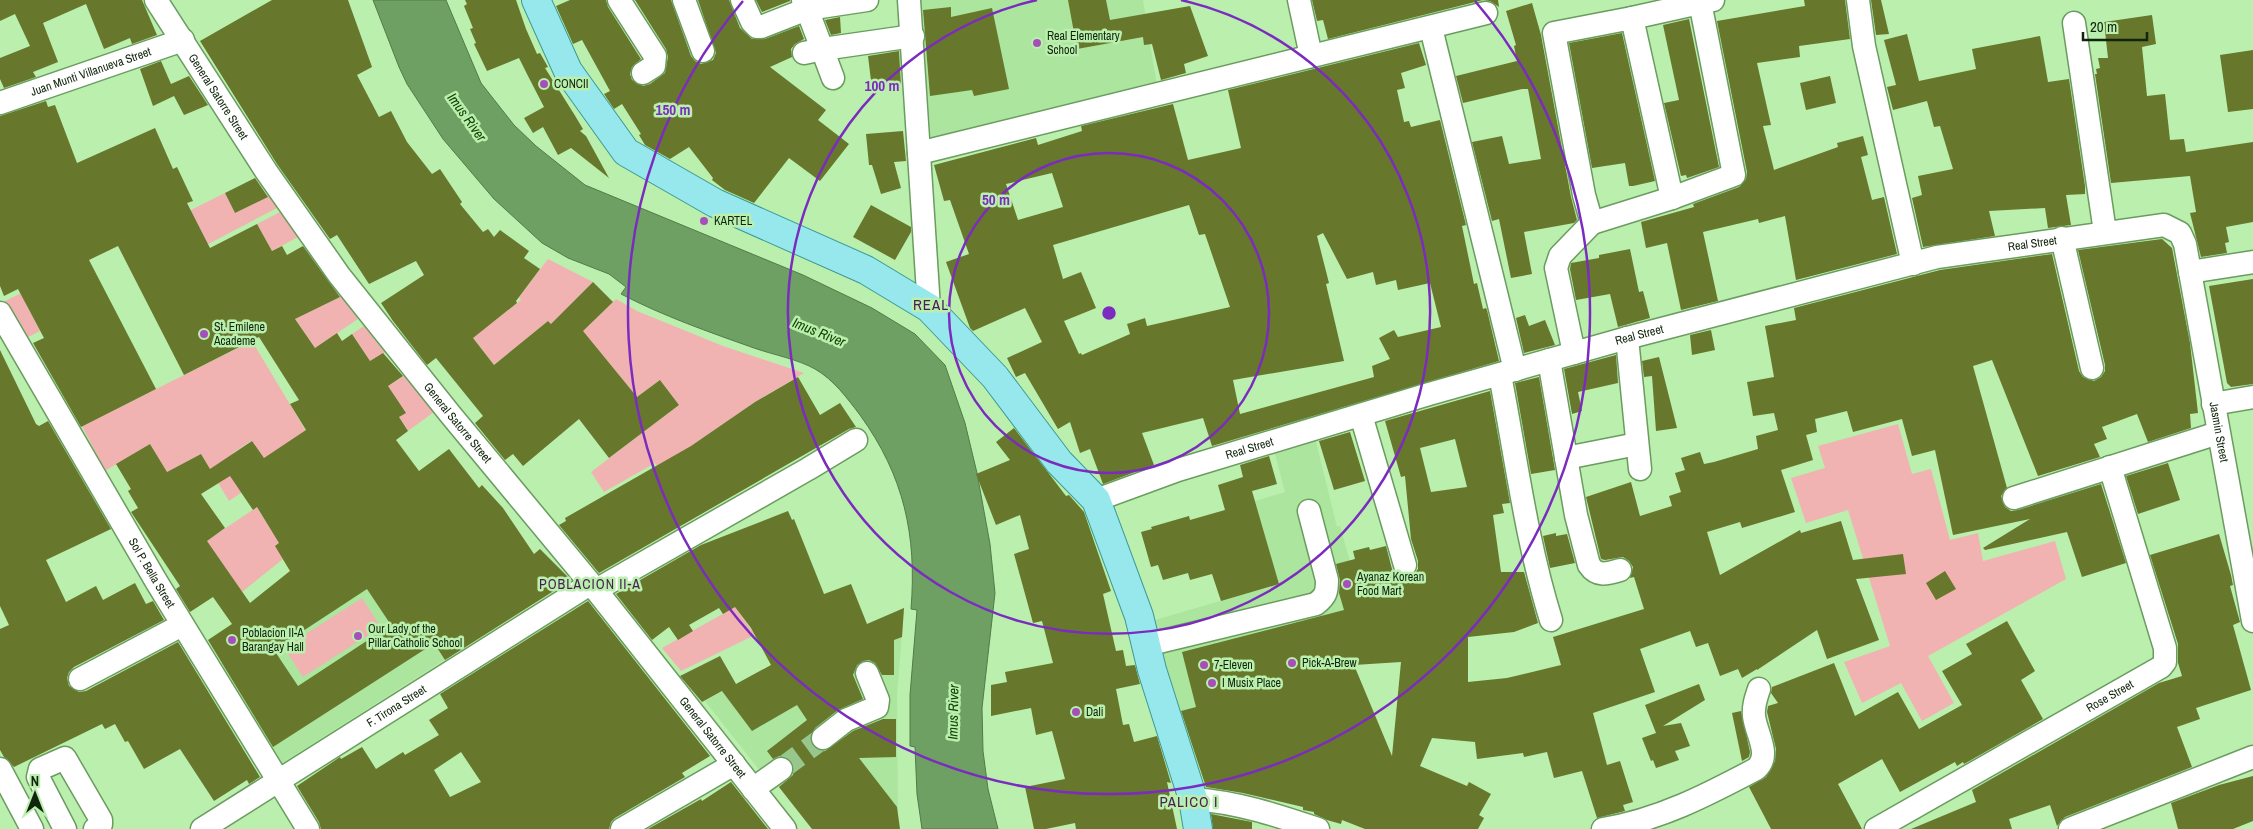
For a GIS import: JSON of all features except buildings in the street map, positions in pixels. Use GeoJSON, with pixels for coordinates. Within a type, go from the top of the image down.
{"type":"FeatureCollection","features":[{"type":"Feature","properties":{"kind":"main road"},"geometry":{"type":"LineString","coordinates":[[536,0],[568,70],[626,152],[715,203],[866,270],[929,308],[995,377],[1059,462],[1096,500],[1133,596],[1159,695],[1193,799],[1198,829]]}},
{"type":"Feature","properties":{"kind":"street","name":"General Satorre Street"},"geometry":{"type":"LineString","coordinates":[[156,0],[266,171],[340,275],[593,587],[784,829]]}},
{"type":"Feature","properties":{"kind":"street"},"geometry":{"type":"LineString","coordinates":[[619,0],[655,56],[654,66],[643,73]]}},
{"type":"Feature","properties":{"kind":"street"},"geometry":{"type":"LineString","coordinates":[[684,0],[702,51]]}},
{"type":"Feature","properties":{"kind":"street"},"geometry":{"type":"LineString","coordinates":[[742,0],[752,22],[757,27],[761,27],[805,4],[866,0]]}},
{"type":"Feature","properties":{"kind":"street"},"geometry":{"type":"LineString","coordinates":[[910,0],[929,308]]}},
{"type":"Feature","properties":{"kind":"street"},"geometry":{"type":"LineString","coordinates":[[1299,0],[1311,56]]}},
{"type":"Feature","properties":{"kind":"street"},"geometry":{"type":"LineString","coordinates":[[1858,0],[1864,46],[1913,264]]}},
{"type":"Feature","properties":{"kind":"street"},"geometry":{"type":"LineString","coordinates":[[1574,353],[1556,268],[1560,256],[1592,223],[1672,198],[1734,175],[1706,1],[1632,18],[1554,32],[1584,195],[1592,223]]}},
{"type":"Feature","properties":{"kind":"street"},"geometry":{"type":"LineString","coordinates":[[805,4],[814,51],[833,78]]}},
{"type":"Feature","properties":{"kind":"street"},"geometry":{"type":"LineString","coordinates":[[919,153],[1486,13]]}},
{"type":"Feature","properties":{"kind":"street"},"geometry":{"type":"LineString","coordinates":[[1632,18],[1672,198]]}},
{"type":"Feature","properties":{"kind":"street"},"geometry":{"type":"LineString","coordinates":[[2074,23],[2105,232]]}},
{"type":"Feature","properties":{"kind":"street"},"geometry":{"type":"LineString","coordinates":[[1431,28],[1508,372],[1532,548],[1551,620]]}},
{"type":"Feature","properties":{"kind":"street"},"geometry":{"type":"LineString","coordinates":[[814,51],[913,36]]}},
{"type":"Feature","properties":{"kind":"street","name":"Juan Munti Villanueva Street"},"geometry":{"type":"LineString","coordinates":[[0,103],[183,40]]}},
{"type":"Feature","properties":{"kind":"street","name":"Real Street"},"geometry":{"type":"LineString","coordinates":[[1096,500],[1186,468],[1549,360],[1952,254],[2164,225],[2180,233],[2185,244]]}},
{"type":"Feature","properties":{"kind":"street"},"geometry":{"type":"LineString","coordinates":[[2062,238],[2092,368]]}},
{"type":"Feature","properties":{"kind":"street","name":"Jasmin Street"},"geometry":{"type":"LineString","coordinates":[[2185,244],[2218,433],[2246,548],[2253,620]]}},
{"type":"Feature","properties":{"kind":"street"},"geometry":{"type":"LineString","coordinates":[[2190,272],[2253,262]]}},
{"type":"Feature","properties":{"kind":"street","name":"Sol P. Bella Street"},"geometry":{"type":"LineString","coordinates":[[0,313],[182,625],[308,829]]}},
{"type":"Feature","properties":{"kind":"street"},"geometry":{"type":"LineString","coordinates":[[1627,338],[1640,469]]}},
{"type":"Feature","properties":{"kind":"street"},"geometry":{"type":"LineString","coordinates":[[1549,360],[1576,515],[1589,565],[1593,571],[1600,574],[1620,570]]}},
{"type":"Feature","properties":{"kind":"street"},"geometry":{"type":"LineString","coordinates":[[2213,404],[2253,397]]}},
{"type":"Feature","properties":{"kind":"street"},"geometry":{"type":"LineString","coordinates":[[1360,415],[1405,565]]}},
{"type":"Feature","properties":{"kind":"street"},"geometry":{"type":"LineString","coordinates":[[2014,498],[2218,433]]}},
{"type":"Feature","properties":{"kind":"street","name":"F. Tirona Street"},"geometry":{"type":"LineString","coordinates":[[202,829],[593,587],[808,469],[856,440]]}},
{"type":"Feature","properties":{"kind":"street"},"geometry":{"type":"LineString","coordinates":[[1566,458],[1638,444]]}},
{"type":"Feature","properties":{"kind":"street","name":"Rose Street"},"geometry":{"type":"LineString","coordinates":[[1876,829],[2162,667],[2165,662],[2165,648],[2110,467]]}},
{"type":"Feature","properties":{"kind":"street"},"geometry":{"type":"LineString","coordinates":[[1146,645],[1316,604],[1324,597],[1327,591],[1327,580],[1309,511]]}},
{"type":"Feature","properties":{"kind":"street"},"geometry":{"type":"LineString","coordinates":[[80,679],[182,625]]}},
{"type":"Feature","properties":{"kind":"street"},"geometry":{"type":"LineString","coordinates":[[823,738],[846,720],[877,707],[878,700],[867,673]]}},
{"type":"Feature","properties":{"kind":"street"},"geometry":{"type":"LineString","coordinates":[[1603,829],[1643,821],[1669,812],[1756,769],[1762,763],[1764,755],[1754,717],[1754,703],[1759,688]]}},
{"type":"Feature","properties":{"kind":"street"},"geometry":{"type":"LineString","coordinates":[[2070,829],[2253,757]]}},
{"type":"Feature","properties":{"kind":"street"},"geometry":{"type":"LineString","coordinates":[[65,829],[38,777],[38,773],[40,770],[65,758],[101,820],[101,824],[95,829]]}},
{"type":"Feature","properties":{"kind":"street"},"geometry":{"type":"LineString","coordinates":[[622,829],[734,764]]}},
{"type":"Feature","properties":{"kind":"street"},"geometry":{"type":"LineString","coordinates":[[753,789],[781,769]]}},
{"type":"Feature","properties":{"kind":"street"},"geometry":{"type":"LineString","coordinates":[[2,780],[32,829]]}},
{"type":"Feature","properties":{"kind":"street"},"geometry":{"type":"LineString","coordinates":[[1193,799],[1249,807],[1318,829]]}},
{"type":"Feature","properties":{"kind":"shaded area","name":"Real Elementary School"},"geometry":{"type":"Polygon","coordinates":[[[921,0],[1143,0],[1157,86],[931,140],[921,0]]]}},
{"type":"Feature","properties":{"kind":"shaded area"},"geometry":{"type":"Polygon","coordinates":[[[225,193],[235,213],[269,196],[277,208],[176,261],[191,210],[225,193]]]}},
{"type":"Feature","properties":{"kind":"shaded area"},"geometry":{"type":"Polygon","coordinates":[[[280,212],[298,237],[272,251],[257,224],[280,212]]]}},
{"type":"Feature","properties":{"kind":"shaded area"},"geometry":{"type":"Polygon","coordinates":[[[548,259],[593,282],[568,307],[587,327],[616,299],[637,311],[723,346],[804,373],[755,402],[690,447],[657,466],[655,463],[604,492],[591,472],[679,405],[660,380],[637,397],[595,346],[553,326],[548,321],[494,365],[469,333],[493,322],[521,300],[519,297],[548,259]]]}},
{"type":"Feature","properties":{"kind":"shaded area"},"geometry":{"type":"Polygon","coordinates":[[[34,287],[39,296],[26,304],[40,331],[26,338],[5,301],[34,287]]]}},
{"type":"Feature","properties":{"kind":"shaded area"},"geometry":{"type":"Polygon","coordinates":[[[341,296],[358,319],[315,348],[295,319],[341,296]]]}},
{"type":"Feature","properties":{"kind":"shaded area"},"geometry":{"type":"Polygon","coordinates":[[[364,326],[385,353],[370,361],[352,334],[364,326]]]}},
{"type":"Feature","properties":{"kind":"shaded area"},"geometry":{"type":"Polygon","coordinates":[[[252,341],[313,443],[264,458],[251,441],[233,453],[254,484],[229,501],[201,454],[167,472],[150,444],[105,471],[82,426],[252,341]]]}},
{"type":"Feature","properties":{"kind":"shaded area"},"geometry":{"type":"Polygon","coordinates":[[[404,376],[434,412],[408,431],[399,417],[405,413],[388,386],[404,376]]]}},
{"type":"Feature","properties":{"kind":"shaded area"},"geometry":{"type":"Polygon","coordinates":[[[1898,424],[1912,474],[1931,469],[1950,540],[1978,533],[1983,561],[2055,541],[2066,579],[1928,656],[1954,703],[1922,721],[1901,683],[1862,703],[1844,662],[1890,646],[1848,510],[1806,523],[1791,478],[1825,468],[1818,446],[1898,424]]]}},
{"type":"Feature","properties":{"kind":"shaded area"},"geometry":{"type":"Polygon","coordinates":[[[1315,438],[1337,527],[1340,526],[1377,657],[1175,713],[1148,622],[1279,584],[1255,501],[1285,492],[1274,450],[1315,438]]]}},
{"type":"Feature","properties":{"kind":"shaded area","name":"Our Lady of the Pillar Catholic School"},"geometry":{"type":"Polygon","coordinates":[[[374,504],[471,643],[282,763],[220,664],[254,642],[236,614],[374,504]]]}},
{"type":"Feature","properties":{"kind":"shaded area"},"geometry":{"type":"Polygon","coordinates":[[[257,507],[275,536],[279,534],[283,559],[242,592],[213,550],[202,544],[257,507]]]}},
{"type":"Feature","properties":{"kind":"shaded area"},"geometry":{"type":"Polygon","coordinates":[[[362,598],[381,627],[303,677],[284,648],[362,598]]]}},
{"type":"Feature","properties":{"kind":"shaded area"},"geometry":{"type":"Polygon","coordinates":[[[735,607],[755,635],[681,671],[662,648],[735,607]]]}},
{"type":"Feature","properties":{"kind":"shaded area"},"geometry":{"type":"Polygon","coordinates":[[[904,608],[897,694],[898,819],[883,829],[812,829],[776,784],[772,786],[705,701],[771,665],[904,608]]]}},
{"type":"Feature","properties":{"kind":"water","name":"Imus River"},"geometry":{"type":"Polygon","coordinates":[[[373,0],[446,0],[481,83],[514,125],[536,146],[585,185],[803,275],[872,308],[915,334],[945,365],[965,423],[977,473],[990,544],[995,593],[982,708],[983,751],[988,789],[998,829],[922,829],[917,794],[915,747],[910,746],[910,695],[917,610],[911,609],[912,556],[909,531],[897,484],[875,438],[860,415],[834,384],[815,369],[801,362],[703,330],[637,302],[621,294],[626,287],[609,274],[568,258],[542,243],[494,199],[443,139],[407,84],[373,0]]]}},
{"type":"Feature","properties":{"kind":"tunnel"},"geometry":{"type":"LineString","coordinates":[[781,769],[823,738]]}},
{"type":"Feature","properties":{"kind":"place","name":"Real Elementary School"},"geometry":{"type":"Point","coordinates":[1037,43]}},
{"type":"Feature","properties":{"kind":"place","name":"CONCII"},"geometry":{"type":"Point","coordinates":[544,84]}},
{"type":"Feature","properties":{"kind":"place","name":"KARTEL"},"geometry":{"type":"Point","coordinates":[704,221]}},
{"type":"Feature","properties":{"kind":"place","name":"St. Emilene Academe"},"geometry":{"type":"Point","coordinates":[204,334]}},
{"type":"Feature","properties":{"kind":"place","name":"Ayanaz Korean Food Mart"},"geometry":{"type":"Point","coordinates":[1347,584]}},
{"type":"Feature","properties":{"kind":"place","name":"Our Lady of the Pillar Catholic School"},"geometry":{"type":"Point","coordinates":[358,636]}},
{"type":"Feature","properties":{"kind":"place","name":"Poblacion II-A Barangay Hall"},"geometry":{"type":"Point","coordinates":[232,640]}},
{"type":"Feature","properties":{"kind":"place","name":"Pick-A-Brew"},"geometry":{"type":"Point","coordinates":[1292,663]}},
{"type":"Feature","properties":{"kind":"place","name":"7-Eleven"},"geometry":{"type":"Point","coordinates":[1204,665]}},
{"type":"Feature","properties":{"kind":"place","name":"I Musix Place"},"geometry":{"type":"Point","coordinates":[1212,683]}},
{"type":"Feature","properties":{"kind":"place","name":"Dali"},"geometry":{"type":"Point","coordinates":[1076,712]}},
{"type":"Feature","properties":{"kind":"district","name":"REAL"},"geometry":{"type":"Point","coordinates":[931,304]}},
{"type":"Feature","properties":{"kind":"district","name":"POBLACION II-A"},"geometry":{"type":"Point","coordinates":[590,584]}},
{"type":"Feature","properties":{"kind":"district","name":"PALICO I"},"geometry":{"type":"Point","coordinates":[1189,801]}}]}
